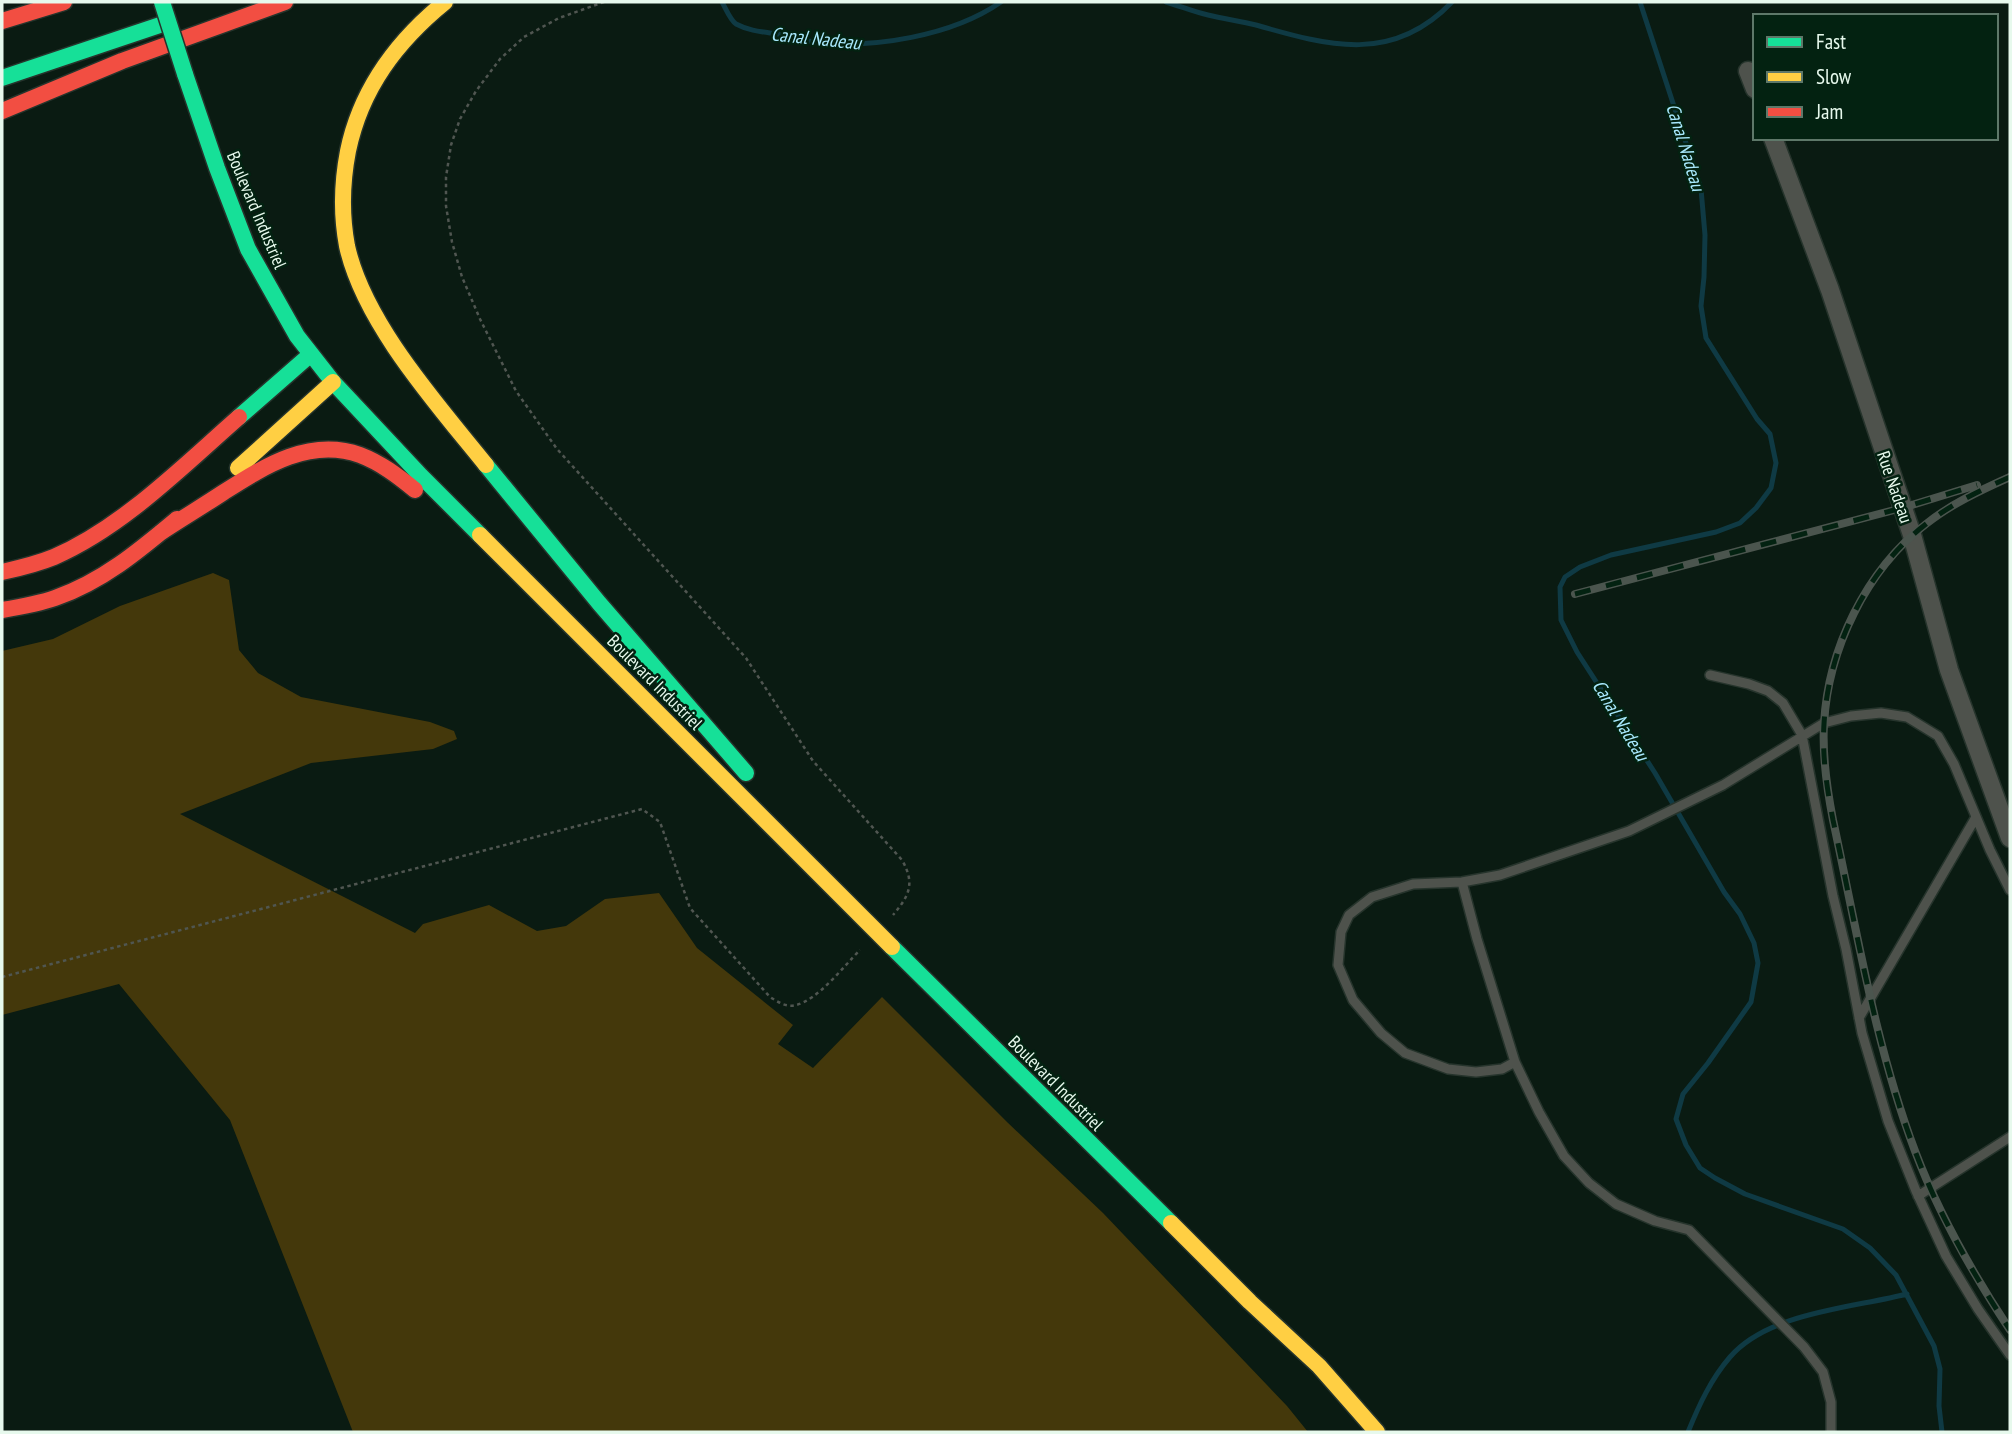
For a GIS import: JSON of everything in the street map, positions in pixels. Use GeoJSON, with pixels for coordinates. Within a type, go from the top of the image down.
{"type":"FeatureCollection","features":[{"type":"Feature","properties":{"kind":"highway"},"geometry":{"type":"LineString","coordinates":[[2,6],[16,2]]}},
{"type":"Feature","properties":{"kind":"highway"},"geometry":{"type":"LineString","coordinates":[[2,21],[64,2]]}},
{"type":"Feature","properties":{"kind":"highway","name":"Boulevard Industriel"},"geometry":{"type":"LineString","coordinates":[[162,2],[217,168],[248,249],[280,308],[310,354],[333,382],[421,476],[858,914],[1250,1302],[1319,1366],[1377,1432]]}},
{"type":"Feature","properties":{"kind":"highway"},"geometry":{"type":"LineString","coordinates":[[2,111],[122,61],[285,2]]}},
{"type":"Feature","properties":{"kind":"highway"},"geometry":{"type":"LineString","coordinates":[[445,2],[408,35],[389,57],[371,85],[357,117],[346,159],[343,204],[345,229],[358,279],[384,329],[437,402],[613,621],[754,783]]}},
{"type":"Feature","properties":{"kind":"highway"},"geometry":{"type":"LineString","coordinates":[[2,78],[177,19]]}},
{"type":"Feature","properties":{"kind":"highway"},"geometry":{"type":"LineString","coordinates":[[2,572],[51,559],[117,521],[310,354]]}},
{"type":"Feature","properties":{"kind":"highway"},"geometry":{"type":"LineString","coordinates":[[2,610],[44,601],[85,587],[121,565],[244,463],[333,382]]}},
{"type":"Feature","properties":{"kind":"highway"},"geometry":{"type":"LineString","coordinates":[[160,533],[275,461],[303,451],[348,451],[378,463],[406,482],[589,643]]}},
{"type":"Feature","properties":{"kind":"highway"},"geometry":{"type":"LineString","coordinates":[[773,806],[858,914]]}},
{"type":"Feature","properties":{"kind":"highway","name":"Boulevard Industriel"},"geometry":{"type":"LineString","coordinates":[[1250,1302],[1324,1395]]}},
{"type":"Feature","properties":{"kind":"street"},"geometry":{"type":"LineString","coordinates":[[1748,71],[1753,84]]}},
{"type":"Feature","properties":{"kind":"street","name":"Rue Nadeau"},"geometry":{"type":"LineString","coordinates":[[1774,140],[1834,303],[1912,535],[1949,670],[2010,838]]}},
{"type":"Feature","properties":{"kind":"lane"},"geometry":{"type":"LineString","coordinates":[[1710,675],[1768,691],[1783,703],[1802,735],[1862,1033],[1888,1121],[1946,1256],[2010,1355]]}},
{"type":"Feature","properties":{"kind":"lane"},"geometry":{"type":"LineString","coordinates":[[1515,1062],[1502,1069],[1476,1072],[1448,1069],[1405,1053],[1381,1033],[1353,1000],[1338,965],[1341,932],[1349,915],[1372,897],[1413,884],[1462,883],[1500,875],[1629,831],[1723,785],[1824,723],[1851,716],[1881,713],[1907,717],[1938,736],[1954,764],[2010,890]]}},
{"type":"Feature","properties":{"kind":"lane"},"geometry":{"type":"LineString","coordinates":[[1859,1018],[1976,817]]}},
{"type":"Feature","properties":{"kind":"lane"},"geometry":{"type":"LineString","coordinates":[[1462,883],[1515,1062],[1564,1156],[1589,1183],[1616,1204],[1655,1221],[1689,1230],[1773,1313],[1823,1372],[1831,1402],[1831,1432]]}},
{"type":"Feature","properties":{"kind":"lane"},"geometry":{"type":"LineString","coordinates":[[1918,1196],[2010,1137]]}},
{"type":"Feature","properties":{"kind":"path"},"geometry":{"type":"LineString","coordinates":[[2,977],[642,809],[660,822],[690,908],[770,997],[787,1006],[797,1006],[814,996],[900,906],[907,894],[910,874],[902,860],[813,761],[746,657],[557,449],[516,391],[462,277],[446,206],[446,177],[460,119],[476,90],[500,59],[524,37],[559,18],[604,2]]}},
{"type":"Feature","properties":{"kind":"shaded area"},"geometry":{"type":"Polygon","coordinates":[[[213,573],[229,580],[239,650],[258,673],[301,697],[430,722],[454,731],[457,739],[433,749],[311,763],[180,814],[415,933],[423,924],[489,905],[537,931],[566,926],[605,899],[659,893],[697,948],[793,1025],[778,1044],[813,1068],[882,997],[1103,1213],[1287,1406],[1308,1432],[353,1432],[230,1120],[119,984],[2,1015],[2,651],[53,639],[120,606],[213,573]]]}},
{"type":"Feature","properties":{"kind":"waterway","name":"Canal Nadeau"},"geometry":{"type":"LineString","coordinates":[[722,2],[732,20],[742,27],[838,44],[886,41],[936,31],[959,24],[1001,2]]}},
{"type":"Feature","properties":{"kind":"waterway","name":"Canal Nadeau"},"geometry":{"type":"LineString","coordinates":[[1166,2],[1203,14],[1309,39],[1359,45],[1407,35],[1430,22],[1452,2]]}},
{"type":"Feature","properties":{"kind":"waterway","name":"Canal Nadeau"},"geometry":{"type":"LineString","coordinates":[[1640,2],[1701,189],[1705,235],[1701,306],[1706,338],[1757,419],[1770,434],[1776,463],[1771,488],[1740,523],[1716,532],[1611,555],[1580,567],[1565,577],[1560,587],[1561,620],[1577,652],[1655,773],[1724,892],[1740,914],[1754,943],[1758,963],[1751,1002],[1683,1094],[1676,1119],[1686,1145],[1700,1168],[1715,1178],[1745,1194],[1843,1229],[1870,1248],[1896,1275],[1934,1346],[1940,1369],[1939,1406],[1942,1432]]}},
{"type":"Feature","properties":{"kind":"waterway"},"geometry":{"type":"LineString","coordinates":[[1688,1432],[1717,1374],[1730,1357],[1747,1342],[1789,1321],[1907,1294]]}},
{"type":"Feature","properties":{"kind":"railway"},"geometry":{"type":"LineString","coordinates":[[2010,477],[1966,498],[1936,517],[1885,564],[1868,588],[1842,640],[1833,668],[1824,724],[1824,761],[1829,797],[1878,1029],[1901,1111],[1924,1175],[1946,1221],[2010,1330]]}},
{"type":"Feature","properties":{"kind":"railway"},"geometry":{"type":"LineString","coordinates":[[1575,594],[1902,508],[1977,485]]}},
{"type":"Feature","properties":{"kind":"traffic: fast"},"geometry":{"type":"LineString","coordinates":[[162,2],[185,74]]}},
{"type":"Feature","properties":{"kind":"traffic: fast"},"geometry":{"type":"LineString","coordinates":[[2,78],[163,24]]}},
{"type":"Feature","properties":{"kind":"traffic: fast"},"geometry":{"type":"LineString","coordinates":[[185,74],[248,249],[297,336],[333,382],[480,535]]}},
{"type":"Feature","properties":{"kind":"traffic: fast"},"geometry":{"type":"LineString","coordinates":[[239,417],[311,354]]}},
{"type":"Feature","properties":{"kind":"traffic: fast"},"geometry":{"type":"LineString","coordinates":[[486,465],[599,603],[746,773]]}},
{"type":"Feature","properties":{"kind":"traffic: fast"},"geometry":{"type":"LineString","coordinates":[[892,947],[1171,1223]]}},
{"type":"Feature","properties":{"kind":"traffic: slow"},"geometry":{"type":"LineString","coordinates":[[445,2],[411,33],[397,50],[383,68],[362,107],[346,163],[343,186],[344,222],[347,246],[369,304],[404,362],[486,465]]}},
{"type":"Feature","properties":{"kind":"traffic: slow"},"geometry":{"type":"LineString","coordinates":[[238,468],[333,382]]}},
{"type":"Feature","properties":{"kind":"traffic: slow"},"geometry":{"type":"LineString","coordinates":[[480,535],[892,947]]}},
{"type":"Feature","properties":{"kind":"traffic: slow"},"geometry":{"type":"LineString","coordinates":[[1171,1223],[1319,1366],[1377,1432]]}},
{"type":"Feature","properties":{"kind":"traffic: jam"},"geometry":{"type":"LineString","coordinates":[[2,21],[64,2]]}},
{"type":"Feature","properties":{"kind":"traffic: jam"},"geometry":{"type":"LineString","coordinates":[[2,111],[122,61],[285,2]]}},
{"type":"Feature","properties":{"kind":"traffic: jam"},"geometry":{"type":"LineString","coordinates":[[2,572],[54,557],[104,529],[174,475],[239,417]]}},
{"type":"Feature","properties":{"kind":"traffic: jam"},"geometry":{"type":"LineString","coordinates":[[160,533],[272,464],[306,452],[341,450],[360,455],[389,470],[415,490]]}},
{"type":"Feature","properties":{"kind":"traffic: jam"},"geometry":{"type":"LineString","coordinates":[[2,610],[49,600],[89,583],[135,553],[177,519]]}}]}
